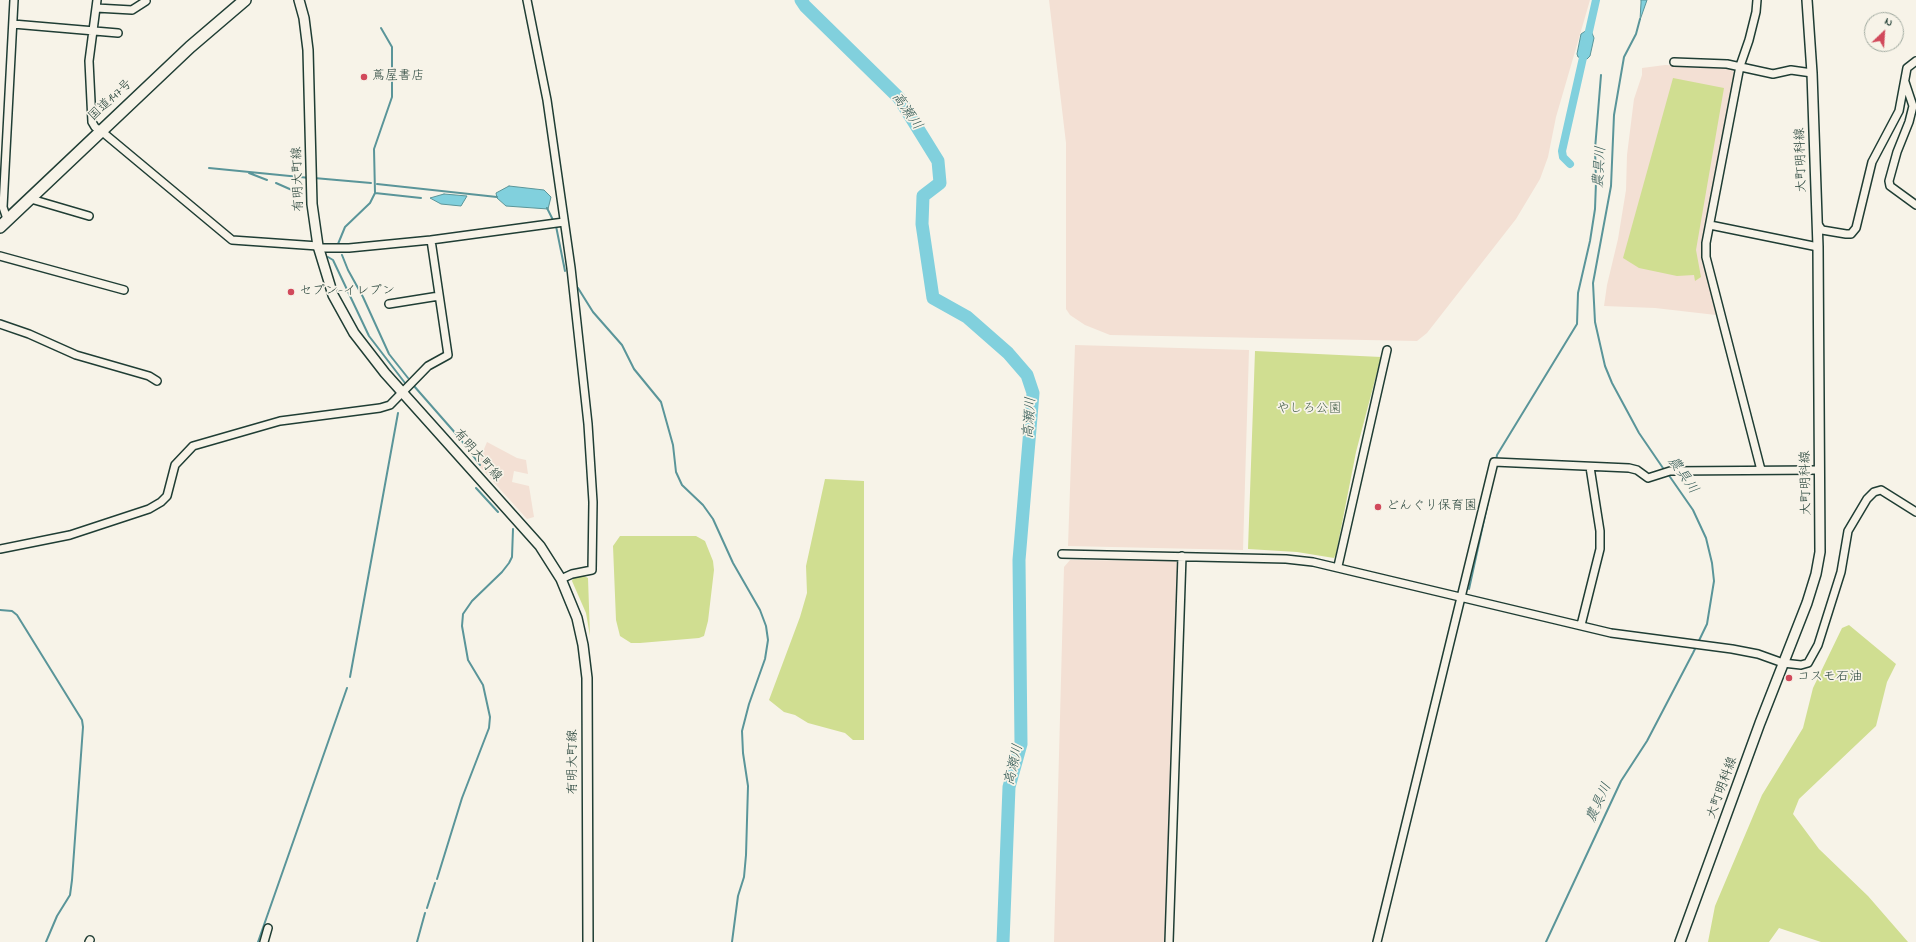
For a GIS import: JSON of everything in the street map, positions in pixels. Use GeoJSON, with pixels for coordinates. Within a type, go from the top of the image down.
{"type":"FeatureCollection","features":[{"type":"Feature","properties":{"kind":"highway","name":"国道147号"},"geometry":{"type":"LineString","coordinates":[[4,223],[31,199],[100,130],[190,47],[245,0]]}},
{"type":"Feature","properties":{"kind":"main road","name":"有明大町線"},"geometry":{"type":"LineString","coordinates":[[299,0],[304,18],[308,50],[310,171],[318,247],[333,295],[346,320],[368,352],[540,546],[561,579],[572,604],[581,632],[587,678],[588,942]]}},
{"type":"Feature","properties":{"kind":"main road","name":"大町明科線"},"geometry":{"type":"LineString","coordinates":[[1680,942],[1783,663],[1807,603],[1816,574],[1820,552],[1818,247],[1812,73],[1807,0]]}},
{"type":"Feature","properties":{"kind":"street"},"geometry":{"type":"LineString","coordinates":[[4,223],[3,207],[14,0]]}},
{"type":"Feature","properties":{"kind":"street"},"geometry":{"type":"LineString","coordinates":[[97,0],[89,62],[92,122],[232,240],[349,248],[431,240],[564,222]]}},
{"type":"Feature","properties":{"kind":"street"},"geometry":{"type":"LineString","coordinates":[[527,0],[547,100],[564,222],[588,424],[593,502],[592,570],[572,574],[561,579]]}},
{"type":"Feature","properties":{"kind":"street"},"geometry":{"type":"LineString","coordinates":[[1757,0],[1756,12],[1740,66],[1706,249],[1707,263],[1761,470]]}},
{"type":"Feature","properties":{"kind":"street"},"geometry":{"type":"LineString","coordinates":[[96,8],[132,10],[146,1]]}},
{"type":"Feature","properties":{"kind":"street"},"geometry":{"type":"LineString","coordinates":[[13,24],[118,33]]}},
{"type":"Feature","properties":{"kind":"street"},"geometry":{"type":"LineString","coordinates":[[1817,223],[1822,230],[1846,234],[1851,234],[1856,228],[1872,162],[1899,111],[1904,92],[1904,80],[1908,68],[1916,61]]}},
{"type":"Feature","properties":{"kind":"street"},"geometry":{"type":"LineString","coordinates":[[1674,62],[1740,66],[1773,74],[1791,70],[1812,73]]}},
{"type":"Feature","properties":{"kind":"street"},"geometry":{"type":"LineString","coordinates":[[1904,80],[1913,106],[1909,122],[1897,152],[1889,181],[1890,186],[1916,205]]}},
{"type":"Feature","properties":{"kind":"street"},"geometry":{"type":"LineString","coordinates":[[31,199],[89,216]]}},
{"type":"Feature","properties":{"kind":"street"},"geometry":{"type":"LineString","coordinates":[[1710,225],[1818,247]]}},
{"type":"Feature","properties":{"kind":"street"},"geometry":{"type":"LineString","coordinates":[[0,549],[70,534],[149,509],[161,502],[166,496],[175,465],[193,446],[280,421],[380,408],[390,405],[428,366],[448,355],[431,240]]}},
{"type":"Feature","properties":{"kind":"street"},"geometry":{"type":"LineString","coordinates":[[0,256],[124,290]]}},
{"type":"Feature","properties":{"kind":"street"},"geometry":{"type":"LineString","coordinates":[[389,304],[439,296]]}},
{"type":"Feature","properties":{"kind":"street"},"geometry":{"type":"LineString","coordinates":[[0,324],[29,334],[76,355],[142,374],[157,381]]}},
{"type":"Feature","properties":{"kind":"street"},"geometry":{"type":"LineString","coordinates":[[1338,566],[1387,350]]}},
{"type":"Feature","properties":{"kind":"street"},"geometry":{"type":"LineString","coordinates":[[1377,942],[1494,462],[1634,469],[1646,477],[1651,478],[1670,471],[1819,470]]}},
{"type":"Feature","properties":{"kind":"street"},"geometry":{"type":"LineString","coordinates":[[1582,625],[1600,549],[1600,531],[1590,467]]}},
{"type":"Feature","properties":{"kind":"street"},"geometry":{"type":"LineString","coordinates":[[1062,554],[1286,559],[1338,566],[1631,636],[1758,654],[1783,663],[1802,665],[1808,663],[1818,645],[1841,572],[1848,531],[1867,499],[1878,490],[1881,490],[1916,512]]}},
{"type":"Feature","properties":{"kind":"street"},"geometry":{"type":"LineString","coordinates":[[1169,942],[1182,556]]}},
{"type":"Feature","properties":{"kind":"street"},"geometry":{"type":"LineString","coordinates":[[264,942],[268,928]]}},
{"type":"Feature","properties":{"kind":"shaded area"},"geometry":{"type":"Polygon","coordinates":[[[1049,0],[1590,0],[1556,117],[1548,157],[1540,179],[1516,219],[1427,333],[1417,341],[1110,335],[1085,325],[1070,315],[1066,309],[1066,143],[1049,0]]]}},
{"type":"Feature","properties":{"kind":"shaded area"},"geometry":{"type":"Polygon","coordinates":[[[1665,65],[1730,68],[1736,75],[1704,240],[1708,278],[1716,315],[1655,308],[1604,306],[1607,285],[1618,239],[1626,190],[1627,155],[1634,99],[1642,75],[1642,68],[1665,65]]]}},
{"type":"Feature","properties":{"kind":"shaded area"},"geometry":{"type":"Polygon","coordinates":[[[1075,345],[1249,350],[1243,550],[1068,546],[1075,345]]]}},
{"type":"Feature","properties":{"kind":"shaded area"},"geometry":{"type":"Polygon","coordinates":[[[487,442],[517,458],[526,460],[528,474],[514,471],[512,482],[529,486],[534,517],[527,519],[480,467],[479,461],[487,442]]]}},
{"type":"Feature","properties":{"kind":"shaded area"},"geometry":{"type":"Polygon","coordinates":[[[1070,560],[1176,561],[1178,564],[1168,942],[1054,942],[1064,567],[1070,560]]]}},
{"type":"Feature","properties":{"kind":"green space"},"geometry":{"type":"Polygon","coordinates":[[[1673,78],[1724,88],[1696,250],[1701,277],[1695,281],[1694,275],[1677,276],[1639,268],[1623,258],[1673,78]]]}},
{"type":"Feature","properties":{"kind":"green space","name":"やしろ公園"},"geometry":{"type":"Polygon","coordinates":[[[1255,351],[1381,357],[1356,452],[1334,558],[1297,552],[1248,549],[1255,351]]]}},
{"type":"Feature","properties":{"kind":"green space"},"geometry":{"type":"Polygon","coordinates":[[[825,479],[864,481],[864,740],[853,740],[845,733],[808,723],[795,715],[784,712],[769,700],[800,617],[807,593],[806,566],[825,479]]]}},
{"type":"Feature","properties":{"kind":"green space"},"geometry":{"type":"Polygon","coordinates":[[[620,536],[696,536],[705,541],[713,561],[714,570],[708,621],[704,636],[699,638],[631,643],[620,636],[616,620],[613,546],[620,536]]]}},
{"type":"Feature","properties":{"kind":"green space"},"geometry":{"type":"Polygon","coordinates":[[[584,576],[588,578],[590,636],[586,613],[572,581],[573,578],[584,576]]]}},
{"type":"Feature","properties":{"kind":"green space"},"geometry":{"type":"Polygon","coordinates":[[[1849,625],[1896,664],[1887,682],[1876,726],[1799,799],[1793,814],[1819,849],[1868,896],[1908,942],[1821,942],[1779,928],[1769,942],[1708,942],[1715,906],[1762,795],[1803,728],[1813,688],[1842,628],[1849,625]]]}},
{"type":"Feature","properties":{"kind":"water"},"geometry":{"type":"Polygon","coordinates":[[[1641,0],[1647,0],[1640,20],[1641,3],[1641,0]]]}},
{"type":"Feature","properties":{"kind":"water"},"geometry":{"type":"Polygon","coordinates":[[[1590,28],[1594,38],[1590,56],[1587,59],[1578,57],[1577,54],[1581,34],[1590,28]]]}},
{"type":"Feature","properties":{"kind":"water"},"geometry":{"type":"Polygon","coordinates":[[[509,186],[544,190],[551,197],[548,209],[506,206],[497,198],[496,193],[509,186]]]}},
{"type":"Feature","properties":{"kind":"water"},"geometry":{"type":"Polygon","coordinates":[[[444,194],[467,196],[461,206],[441,204],[430,198],[444,194]]]}},
{"type":"Feature","properties":{"kind":"waterway","name":"高瀬川"},"geometry":{"type":"LineString","coordinates":[[801,0],[805,6],[899,98],[938,161],[940,183],[923,196],[922,224],[933,298],[967,317],[1008,353],[1027,375],[1033,393],[1019,560],[1021,744],[1009,787],[1003,942]]}},
{"type":"Feature","properties":{"kind":"waterway"},"geometry":{"type":"LineString","coordinates":[[1570,164],[1563,157],[1562,151],[1596,0]]}},
{"type":"Feature","properties":{"kind":"waterway","name":"農具川"},"geometry":{"type":"LineString","coordinates":[[1640,19],[1636,34],[1624,57],[1614,115],[1611,186],[1593,283],[1595,322],[1605,366],[1612,383],[1639,433],[1665,471]]}},
{"type":"Feature","properties":{"kind":"waterway"},"geometry":{"type":"LineString","coordinates":[[381,28],[392,47],[392,97],[374,149],[375,193],[421,198]]}},
{"type":"Feature","properties":{"kind":"waterway"},"geometry":{"type":"LineString","coordinates":[[1496,461],[1497,455],[1577,324],[1578,293],[1590,241],[1595,209],[1595,149],[1601,75]]}},
{"type":"Feature","properties":{"kind":"waterway"},"geometry":{"type":"LineString","coordinates":[[209,168],[310,178]]}},
{"type":"Feature","properties":{"kind":"waterway"},"geometry":{"type":"LineString","coordinates":[[249,173],[267,180]]}},
{"type":"Feature","properties":{"kind":"waterway"},"geometry":{"type":"LineString","coordinates":[[314,178],[371,183]]}},
{"type":"Feature","properties":{"kind":"waterway"},"geometry":{"type":"LineString","coordinates":[[276,183],[301,194]]}},
{"type":"Feature","properties":{"kind":"waterway"},"geometry":{"type":"LineString","coordinates":[[377,184],[497,197]]}},
{"type":"Feature","properties":{"kind":"waterway"},"geometry":{"type":"LineString","coordinates":[[338,244],[345,227],[370,203],[375,193]]}},
{"type":"Feature","properties":{"kind":"waterway"},"geometry":{"type":"LineString","coordinates":[[547,208],[554,222]]}},
{"type":"Feature","properties":{"kind":"waterway"},"geometry":{"type":"LineString","coordinates":[[556,226],[565,271]]}},
{"type":"Feature","properties":{"kind":"waterway"},"geometry":{"type":"LineString","coordinates":[[342,255],[389,354],[408,378]]}},
{"type":"Feature","properties":{"kind":"waterway"},"geometry":{"type":"LineString","coordinates":[[328,257],[333,260],[369,336],[405,383]]}},
{"type":"Feature","properties":{"kind":"waterway"},"geometry":{"type":"LineString","coordinates":[[578,288],[593,312],[622,345],[634,369],[661,402],[673,445],[676,472],[682,485],[703,505],[713,519],[733,563],[760,610],[766,626],[768,640],[765,659],[749,704],[742,731],[743,753],[748,786],[746,855],[744,877],[738,896],[732,942]]}},
{"type":"Feature","properties":{"kind":"waterway"},"geometry":{"type":"LineString","coordinates":[[414,386],[457,435]]}},
{"type":"Feature","properties":{"kind":"waterway"},"geometry":{"type":"LineString","coordinates":[[350,677],[398,413]]}},
{"type":"Feature","properties":{"kind":"waterway"},"geometry":{"type":"LineString","coordinates":[[461,440],[480,465]]}},
{"type":"Feature","properties":{"kind":"waterway"},"geometry":{"type":"LineString","coordinates":[[1469,589],[1496,465]]}},
{"type":"Feature","properties":{"kind":"waterway","name":"農具川"},"geometry":{"type":"LineString","coordinates":[[1546,942],[1621,781],[1647,741],[1707,624],[1714,581],[1712,563],[1706,538],[1693,510],[1668,474]]}},
{"type":"Feature","properties":{"kind":"waterway"},"geometry":{"type":"LineString","coordinates":[[476,488],[498,512]]}},
{"type":"Feature","properties":{"kind":"waterway"},"geometry":{"type":"LineString","coordinates":[[437,879],[462,798],[489,728],[490,717],[483,685],[468,660],[462,626],[463,614],[472,601],[502,572],[509,563],[512,557],[513,529]]}},
{"type":"Feature","properties":{"kind":"waterway"},"geometry":{"type":"LineString","coordinates":[[0,610],[12,611],[17,615],[82,720],[83,727],[70,895],[57,916],[46,942]]}},
{"type":"Feature","properties":{"kind":"waterway"},"geometry":{"type":"LineString","coordinates":[[258,942],[347,688]]}},
{"type":"Feature","properties":{"kind":"waterway"},"geometry":{"type":"LineString","coordinates":[[427,908],[435,883]]}},
{"type":"Feature","properties":{"kind":"waterway"},"geometry":{"type":"LineString","coordinates":[[417,942],[425,913]]}},
{"type":"Feature","properties":{"kind":"place","name":"蔦屋書店"},"geometry":{"type":"Point","coordinates":[364,77]}},
{"type":"Feature","properties":{"kind":"place","name":"セブン-イレブン"},"geometry":{"type":"Point","coordinates":[291,292]}},
{"type":"Feature","properties":{"kind":"place","name":"どんぐり保育園"},"geometry":{"type":"Point","coordinates":[1378,507]}},
{"type":"Feature","properties":{"kind":"place","name":"コスモ石油"},"geometry":{"type":"Point","coordinates":[1789,678]}}]}
